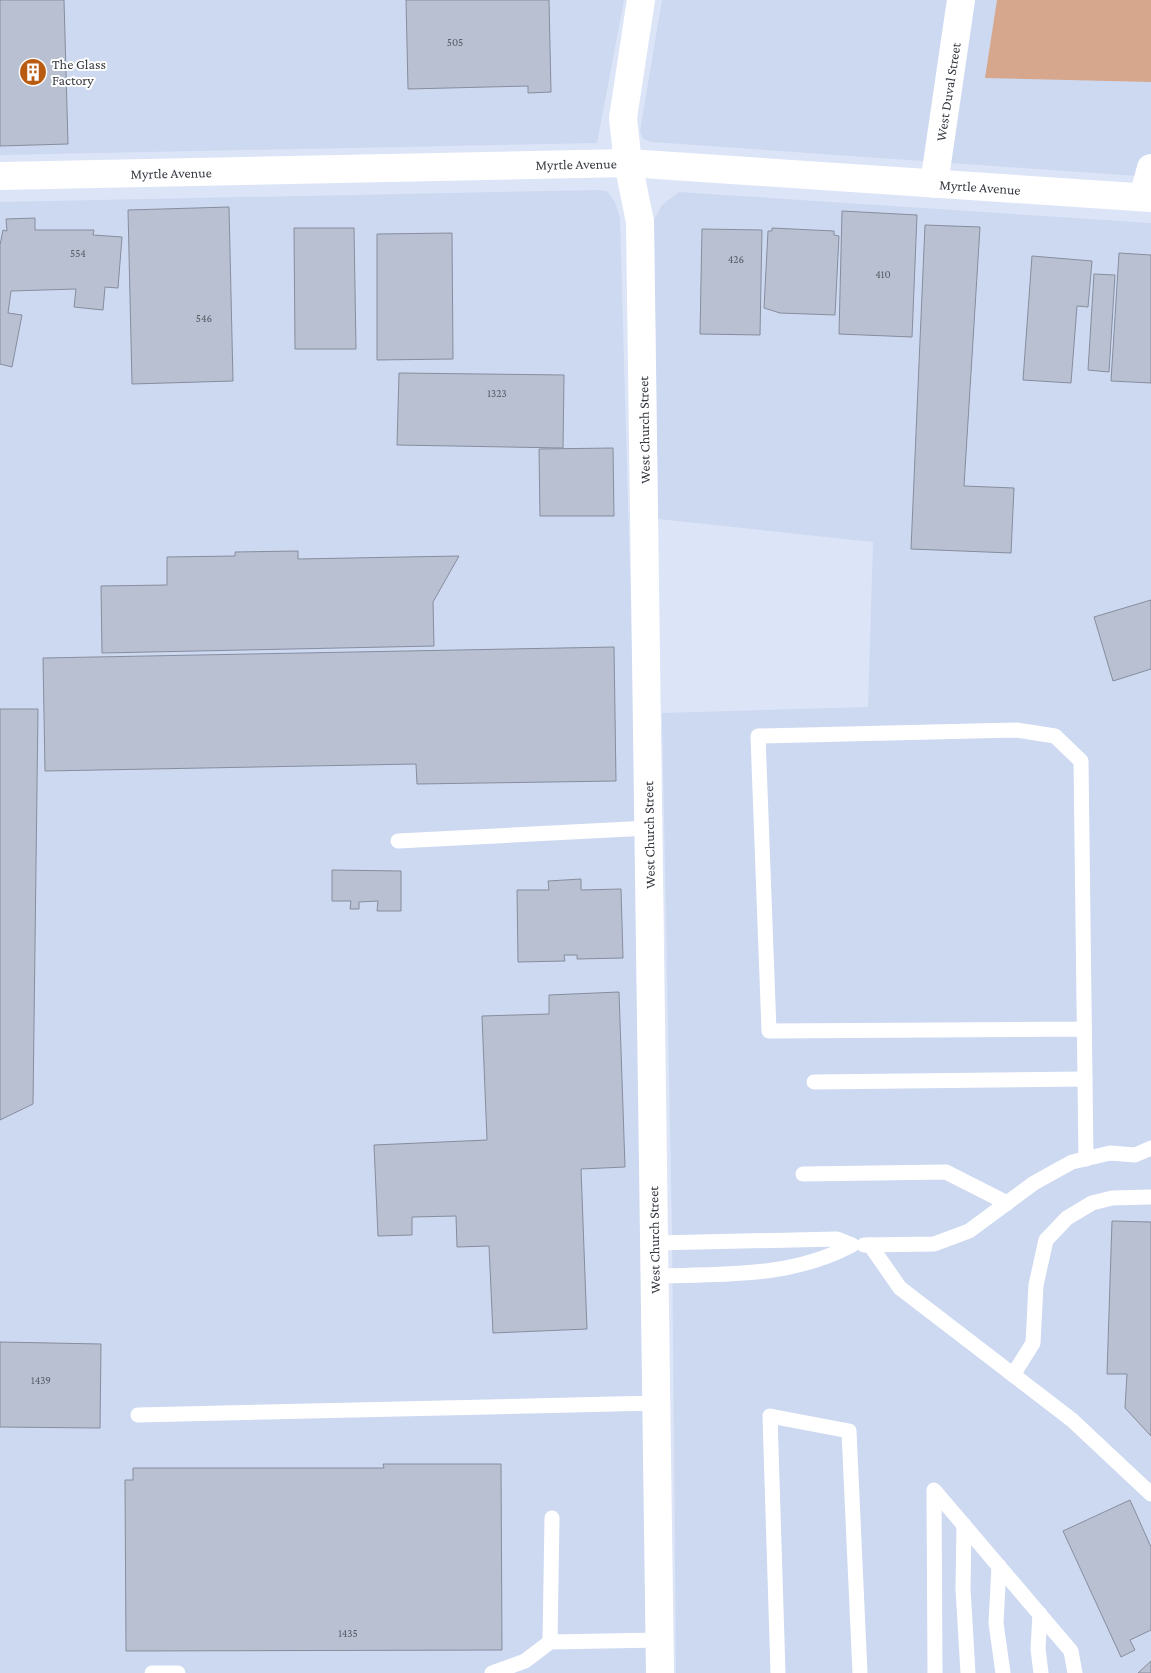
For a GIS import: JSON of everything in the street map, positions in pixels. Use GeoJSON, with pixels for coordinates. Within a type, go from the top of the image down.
{"type":"FeatureCollection","features":[{"type":"Feature","properties":{"kind":"street","name":"West Church Street"},"geometry":{"type":"LineString","coordinates":[[641,0],[623,118],[628,162],[640,222],[660,1673]]}},
{"type":"Feature","properties":{"kind":"street","name":"West Duval Street"},"geometry":{"type":"LineString","coordinates":[[934,184],[961,0]]}},
{"type":"Feature","properties":{"kind":"street","name":"Myrtle Avenue"},"geometry":{"type":"LineString","coordinates":[[0,176],[628,162],[1147,198]]}},
{"type":"Feature","properties":{"kind":"street"},"geometry":{"type":"LineString","coordinates":[[1147,198],[1151,168]]}},
{"type":"Feature","properties":{"kind":"lane"},"geometry":{"type":"LineString","coordinates":[[1084,1030],[769,1031],[758,736],[1016,730],[1055,736],[1081,761],[1086,1159]]}},
{"type":"Feature","properties":{"kind":"lane"},"geometry":{"type":"LineString","coordinates":[[398,841],[649,828]]}},
{"type":"Feature","properties":{"kind":"lane"},"geometry":{"type":"LineString","coordinates":[[814,1082],[1085,1079]]}},
{"type":"Feature","properties":{"kind":"lane"},"geometry":{"type":"LineString","coordinates":[[654,1276],[773,1272],[830,1257],[852,1246],[934,1244],[969,1231],[1034,1183],[1072,1162],[1110,1153],[1135,1155],[1151,1148]]}},
{"type":"Feature","properties":{"kind":"lane"},"geometry":{"type":"LineString","coordinates":[[803,1174],[946,1172],[1007,1203]]}},
{"type":"Feature","properties":{"kind":"lane"},"geometry":{"type":"LineString","coordinates":[[1012,1375],[1032,1343],[1036,1285],[1046,1240],[1067,1218],[1092,1203],[1112,1198],[1151,1197]]}},
{"type":"Feature","properties":{"kind":"lane"},"geometry":{"type":"LineString","coordinates":[[654,1243],[837,1238],[852,1246]]}},
{"type":"Feature","properties":{"kind":"lane"},"geometry":{"type":"LineString","coordinates":[[870,1245],[900,1288],[1072,1420],[1151,1494]]}},
{"type":"Feature","properties":{"kind":"lane"},"geometry":{"type":"LineString","coordinates":[[138,1415],[656,1403]]}},
{"type":"Feature","properties":{"kind":"lane"},"geometry":{"type":"LineString","coordinates":[[778,1673],[770,1416],[849,1431],[860,1673]]}},
{"type":"Feature","properties":{"kind":"lane"},"geometry":{"type":"LineString","coordinates":[[935,1673],[934,1490],[1071,1651],[1075,1673]]}},
{"type":"Feature","properties":{"kind":"lane"},"geometry":{"type":"LineString","coordinates":[[550,1642],[552,1518]]}},
{"type":"Feature","properties":{"kind":"lane"},"geometry":{"type":"LineString","coordinates":[[964,1525],[963,1590],[968,1673]]}},
{"type":"Feature","properties":{"kind":"lane"},"geometry":{"type":"LineString","coordinates":[[999,1566],[996,1623],[1003,1673]]}},
{"type":"Feature","properties":{"kind":"lane"},"geometry":{"type":"LineString","coordinates":[[1040,1614],[1038,1649],[1041,1673]]}},
{"type":"Feature","properties":{"kind":"lane"},"geometry":{"type":"LineString","coordinates":[[492,1673],[525,1661],[550,1642],[659,1640]]}},
{"type":"Feature","properties":{"kind":"lane"},"geometry":{"type":"LineString","coordinates":[[152,1673],[178,1673]]}},
{"type":"Feature","properties":{"kind":"shaded area"},"geometry":{"type":"Polygon","coordinates":[[[0,0],[624,0],[597,143],[0,155],[0,0]]]}},
{"type":"Feature","properties":{"kind":"shaded area"},"geometry":{"type":"Polygon","coordinates":[[[662,0],[1151,0],[1151,177],[652,142],[643,139],[640,131],[662,0]]]}},
{"type":"Feature","properties":{"kind":"shaded area"},"geometry":{"type":"Polygon","coordinates":[[[997,0],[1151,0],[1151,82],[985,78],[997,0]]]}},
{"type":"Feature","properties":{"kind":"shaded area"},"geometry":{"type":"Polygon","coordinates":[[[607,191],[615,202],[620,218],[632,644],[644,1364],[646,1673],[0,1673],[0,202],[607,191]]]}},
{"type":"Feature","properties":{"kind":"shaded area"},"geometry":{"type":"Polygon","coordinates":[[[679,192],[1151,223],[1151,1673],[676,1673],[672,1232],[662,713],[868,707],[873,542],[658,519],[654,220],[662,205],[679,192]]]}},
{"type":"Feature","properties":{"kind":"building","name":"The Glass Factory"},"geometry":{"type":"Polygon","coordinates":[[[0,0],[64,0],[68,144],[0,146],[0,0]]]}},
{"type":"Feature","properties":{"kind":"building"},"geometry":{"type":"Polygon","coordinates":[[[406,0],[549,0],[551,92],[528,93],[528,86],[408,89],[406,0]]]}},
{"type":"Feature","properties":{"kind":"building"},"geometry":{"type":"Polygon","coordinates":[[[229,207],[233,381],[132,384],[128,210],[229,207]]]}},
{"type":"Feature","properties":{"kind":"building"},"geometry":{"type":"Polygon","coordinates":[[[842,211],[917,215],[912,337],[839,334],[842,211]]]}},
{"type":"Feature","properties":{"kind":"building"},"geometry":{"type":"Polygon","coordinates":[[[35,218],[35,230],[94,230],[93,235],[122,237],[118,288],[105,287],[103,310],[74,307],[76,289],[11,291],[8,313],[22,315],[12,367],[0,364],[0,245],[3,230],[7,231],[6,219],[35,218]]]}},
{"type":"Feature","properties":{"kind":"building"},"geometry":{"type":"Polygon","coordinates":[[[925,225],[980,227],[964,486],[1014,488],[1011,553],[911,549],[925,225]]]}},
{"type":"Feature","properties":{"kind":"building"},"geometry":{"type":"Polygon","coordinates":[[[294,228],[354,228],[356,349],[295,349],[294,228]]]}},
{"type":"Feature","properties":{"kind":"building"},"geometry":{"type":"Polygon","coordinates":[[[772,228],[834,231],[834,235],[839,236],[835,315],[780,313],[764,308],[768,231],[772,231],[772,228]]]}},
{"type":"Feature","properties":{"kind":"building"},"geometry":{"type":"Polygon","coordinates":[[[702,229],[762,230],[760,335],[700,334],[702,229]]]}},
{"type":"Feature","properties":{"kind":"building"},"geometry":{"type":"Polygon","coordinates":[[[452,233],[453,359],[377,360],[377,234],[452,233]]]}},
{"type":"Feature","properties":{"kind":"building"},"geometry":{"type":"Polygon","coordinates":[[[1119,253],[1151,255],[1151,383],[1111,381],[1119,253]]]}},
{"type":"Feature","properties":{"kind":"building"},"geometry":{"type":"Polygon","coordinates":[[[1032,256],[1092,261],[1088,307],[1077,306],[1071,383],[1023,380],[1032,256]]]}},
{"type":"Feature","properties":{"kind":"building"},"geometry":{"type":"Polygon","coordinates":[[[1094,274],[1115,275],[1109,372],[1088,370],[1094,274]]]}},
{"type":"Feature","properties":{"kind":"building"},"geometry":{"type":"Polygon","coordinates":[[[399,373],[564,375],[563,448],[397,445],[399,373]]]}},
{"type":"Feature","properties":{"kind":"building"},"geometry":{"type":"Polygon","coordinates":[[[613,448],[614,516],[540,516],[539,449],[613,448]]]}},
{"type":"Feature","properties":{"kind":"building"},"geometry":{"type":"Polygon","coordinates":[[[298,551],[298,559],[459,556],[433,602],[434,646],[102,653],[101,586],[167,585],[167,557],[235,556],[235,552],[298,551]]]}},
{"type":"Feature","properties":{"kind":"building"},"geometry":{"type":"Polygon","coordinates":[[[1151,600],[1151,669],[1113,681],[1094,617],[1151,600]]]}},
{"type":"Feature","properties":{"kind":"building"},"geometry":{"type":"Polygon","coordinates":[[[614,647],[616,781],[417,784],[416,764],[45,771],[43,658],[614,647]]]}},
{"type":"Feature","properties":{"kind":"building"},"geometry":{"type":"Polygon","coordinates":[[[0,709],[38,709],[33,1104],[0,1120],[0,709]]]}},
{"type":"Feature","properties":{"kind":"building"},"geometry":{"type":"Polygon","coordinates":[[[332,870],[401,871],[401,911],[377,911],[378,901],[359,902],[359,909],[350,909],[351,901],[332,901],[332,870]]]}},
{"type":"Feature","properties":{"kind":"building"},"geometry":{"type":"Polygon","coordinates":[[[581,879],[581,890],[621,889],[623,958],[577,959],[577,955],[564,955],[565,961],[518,962],[517,890],[549,890],[548,881],[581,879]]]}},
{"type":"Feature","properties":{"kind":"building"},"geometry":{"type":"Polygon","coordinates":[[[619,992],[625,1167],[581,1169],[587,1329],[493,1333],[489,1246],[457,1247],[456,1216],[412,1217],[412,1235],[378,1236],[374,1145],[487,1140],[482,1016],[549,1014],[549,995],[619,992]]]}},
{"type":"Feature","properties":{"kind":"building"},"geometry":{"type":"Polygon","coordinates":[[[1112,1221],[1151,1222],[1151,1436],[1125,1408],[1127,1374],[1107,1374],[1112,1221]]]}},
{"type":"Feature","properties":{"kind":"building"},"geometry":{"type":"Polygon","coordinates":[[[0,1342],[101,1344],[100,1428],[0,1427],[0,1342]]]}},
{"type":"Feature","properties":{"kind":"building"},"geometry":{"type":"Polygon","coordinates":[[[383,1464],[501,1464],[502,1650],[126,1651],[125,1480],[133,1480],[133,1468],[384,1468],[383,1464]]]}},
{"type":"Feature","properties":{"kind":"building"},"geometry":{"type":"Polygon","coordinates":[[[1130,1500],[1151,1547],[1151,1630],[1130,1640],[1135,1650],[1121,1657],[1063,1531],[1130,1500]]]}},
{"type":"Feature","properties":{"kind":"building"},"geometry":{"type":"Polygon","coordinates":[[[1151,1661],[1151,1673],[1138,1673],[1151,1661]]]}},
{"type":"Feature","properties":{"kind":"place","name":"The Glass Factory"},"geometry":{"type":"Point","coordinates":[33,72]}}]}
